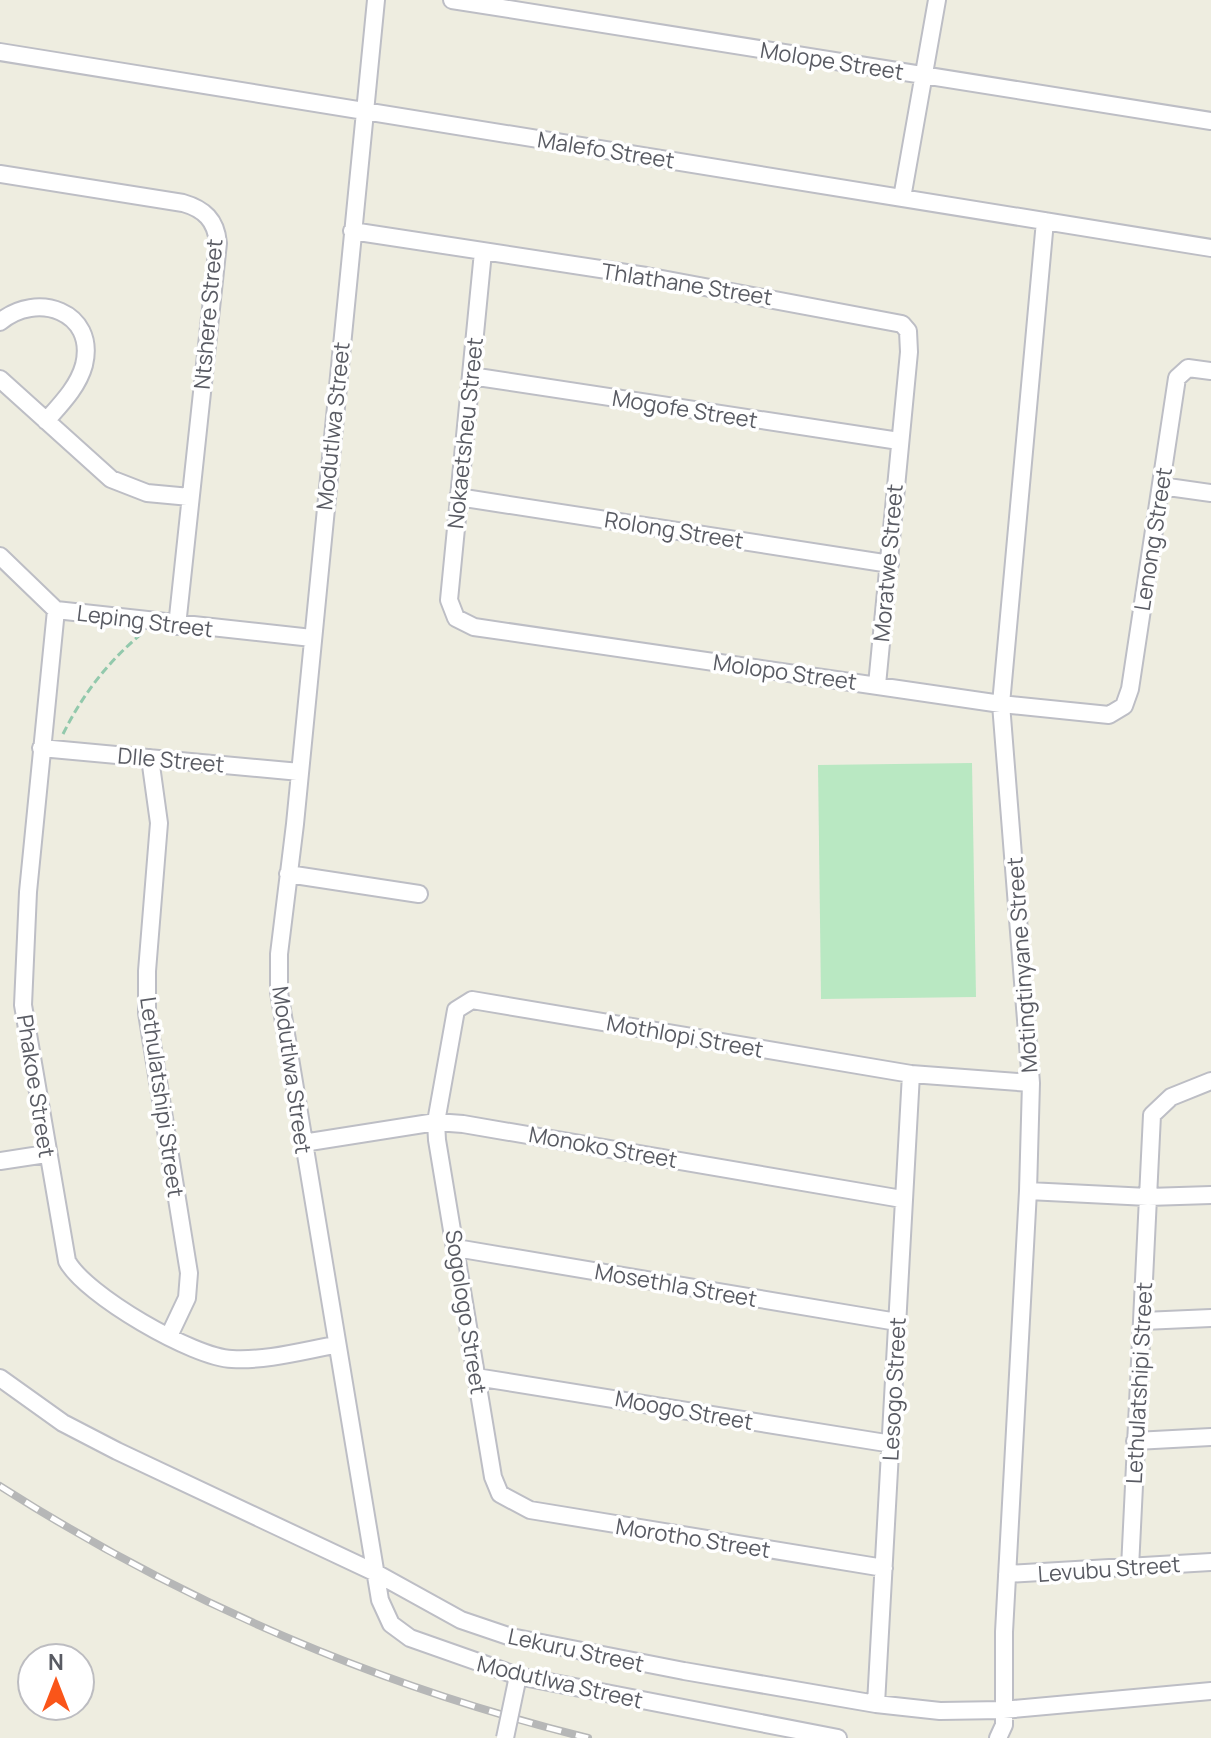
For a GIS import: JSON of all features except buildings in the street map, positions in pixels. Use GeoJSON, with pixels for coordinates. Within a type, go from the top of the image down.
{"type":"FeatureCollection","features":[{"type":"Feature","properties":{"kind":"street","name":"Modutlwa Street"},"geometry":{"type":"LineString","coordinates":[[376,0],[300,772],[279,954],[279,1005],[335,1345],[383,1609],[397,1630],[463,1659],[518,1676],[838,1738]]}},
{"type":"Feature","properties":{"kind":"street","name":"Molope Street"},"geometry":{"type":"LineString","coordinates":[[452,0],[1211,121]]}},
{"type":"Feature","properties":{"kind":"street"},"geometry":{"type":"LineString","coordinates":[[902,198],[937,0]]}},
{"type":"Feature","properties":{"kind":"street","name":"Malefo Street"},"geometry":{"type":"LineString","coordinates":[[0,52],[1211,248]]}},
{"type":"Feature","properties":{"kind":"street","name":"Ntshere Street"},"geometry":{"type":"LineString","coordinates":[[0,174],[183,203],[198,209],[213,223],[218,243],[177,626]]}},
{"type":"Feature","properties":{"kind":"street","name":"Motingtinyane Street"},"geometry":{"type":"LineString","coordinates":[[1003,1710],[1031,1083],[1001,704],[1045,221]]}},
{"type":"Feature","properties":{"kind":"street","name":"Thlathane Street"},"geometry":{"type":"LineString","coordinates":[[352,231],[661,279],[900,323],[908,331],[909,346],[899,441]]}},
{"type":"Feature","properties":{"kind":"street","name":"Nokaetsheu Street"},"geometry":{"type":"LineString","coordinates":[[452,614],[449,591],[483,252]]}},
{"type":"Feature","properties":{"kind":"street"},"geometry":{"type":"LineString","coordinates":[[0,322],[17,311],[37,305],[64,312],[79,325],[86,344],[82,370],[73,389],[46,421]]}},
{"type":"Feature","properties":{"kind":"street","name":"Lenong Street"},"geometry":{"type":"LineString","coordinates":[[1120,709],[1130,689],[1176,383],[1185,369],[1211,371]]}},
{"type":"Feature","properties":{"kind":"street","name":"Mogofe Street"},"geometry":{"type":"LineString","coordinates":[[471,376],[899,441]]}},
{"type":"Feature","properties":{"kind":"street"},"geometry":{"type":"LineString","coordinates":[[0,379],[118,483],[147,493],[190,497]]}},
{"type":"Feature","properties":{"kind":"street","name":"Moratwe Street"},"geometry":{"type":"LineString","coordinates":[[877,685],[899,441]]}},
{"type":"Feature","properties":{"kind":"street"},"geometry":{"type":"LineString","coordinates":[[1161,486],[1211,493]]}},
{"type":"Feature","properties":{"kind":"street","name":"Rolong Street"},"geometry":{"type":"LineString","coordinates":[[458,497],[890,564]]}},
{"type":"Feature","properties":{"kind":"street","name":"Leping Street"},"geometry":{"type":"LineString","coordinates":[[0,556],[56,610],[153,624],[312,638]]}},
{"type":"Feature","properties":{"kind":"street","name":"Phakoe Street"},"geometry":{"type":"LineString","coordinates":[[56,610],[48,748],[23,989],[25,1029],[69,1267],[126,1313],[208,1354],[232,1359],[335,1345]]}},
{"type":"Feature","properties":{"kind":"street","name":"Molopo Street"},"geometry":{"type":"LineString","coordinates":[[452,614],[474,627],[1001,704],[1094,715],[1120,709]]}},
{"type":"Feature","properties":{"kind":"street","name":"Dlle Street"},"geometry":{"type":"LineString","coordinates":[[48,748],[300,772]]}},
{"type":"Feature","properties":{"kind":"street","name":"Lethulatshipi Street"},"geometry":{"type":"LineString","coordinates":[[150,758],[159,823],[147,971],[147,1013],[189,1273],[187,1298],[169,1336]]}},
{"type":"Feature","properties":{"kind":"street"},"geometry":{"type":"LineString","coordinates":[[288,874],[419,894]]}},
{"type":"Feature","properties":{"kind":"street","name":"Mothlopi Street"},"geometry":{"type":"LineString","coordinates":[[436,1122],[456,1010],[472,1000],[911,1074],[1031,1083]]}},
{"type":"Feature","properties":{"kind":"street","name":"Lesogo Street"},"geometry":{"type":"LineString","coordinates":[[876,1704],[911,1074]]}},
{"type":"Feature","properties":{"kind":"street","name":"Lethulatshipi Street"},"geometry":{"type":"LineString","coordinates":[[1130,1568],[1154,1110],[1171,1097],[1211,1081]]}},
{"type":"Feature","properties":{"kind":"street","name":"Monoko Street"},"geometry":{"type":"LineString","coordinates":[[303,1143],[436,1122],[506,1129],[902,1199]]}},
{"type":"Feature","properties":{"kind":"street","name":"Sogologo Street"},"geometry":{"type":"LineString","coordinates":[[436,1122],[493,1477],[505,1499]]}},
{"type":"Feature","properties":{"kind":"street"},"geometry":{"type":"LineString","coordinates":[[0,1161],[46,1154]]}},
{"type":"Feature","properties":{"kind":"street"},"geometry":{"type":"LineString","coordinates":[[1028,1191],[1148,1197],[1211,1195]]}},
{"type":"Feature","properties":{"kind":"street","name":"Mosethla Street"},"geometry":{"type":"LineString","coordinates":[[456,1248],[897,1322]]}},
{"type":"Feature","properties":{"kind":"street"},"geometry":{"type":"LineString","coordinates":[[1143,1321],[1211,1318]]}},
{"type":"Feature","properties":{"kind":"street","name":"Moogo Street"},"geometry":{"type":"LineString","coordinates":[[476,1377],[892,1444]]}},
{"type":"Feature","properties":{"kind":"street","name":"Lekuru Street"},"geometry":{"type":"LineString","coordinates":[[0,1378],[63,1423],[201,1492],[376,1573],[461,1620],[511,1637],[876,1704],[940,1711],[1003,1710],[1211,1691]]}},
{"type":"Feature","properties":{"kind":"street"},"geometry":{"type":"LineString","coordinates":[[1135,1441],[1211,1437]]}},
{"type":"Feature","properties":{"kind":"street","name":"Morotho Street"},"geometry":{"type":"LineString","coordinates":[[505,1499],[519,1507],[565,1517],[884,1568]]}},
{"type":"Feature","properties":{"kind":"street","name":"Levubu Street"},"geometry":{"type":"LineString","coordinates":[[1007,1574],[1211,1562]]}},
{"type":"Feature","properties":{"kind":"street"},"geometry":{"type":"LineString","coordinates":[[505,1738],[518,1676]]}},
{"type":"Feature","properties":{"kind":"street"},"geometry":{"type":"LineString","coordinates":[[998,1738],[1004,1725],[1003,1710]]}},
{"type":"Feature","properties":{"kind":"path"},"geometry":{"type":"LineString","coordinates":[[48,748],[109,663],[153,624]]}},
{"type":"Feature","properties":{"kind":"green space"},"geometry":{"type":"Polygon","coordinates":[[[972,763],[976,997],[821,999],[818,765],[972,763]]]}},
{"type":"Feature","properties":{"kind":"railway"},"geometry":{"type":"LineString","coordinates":[[0,1486],[139,1567],[284,1636],[433,1693],[588,1738]]}}]}
